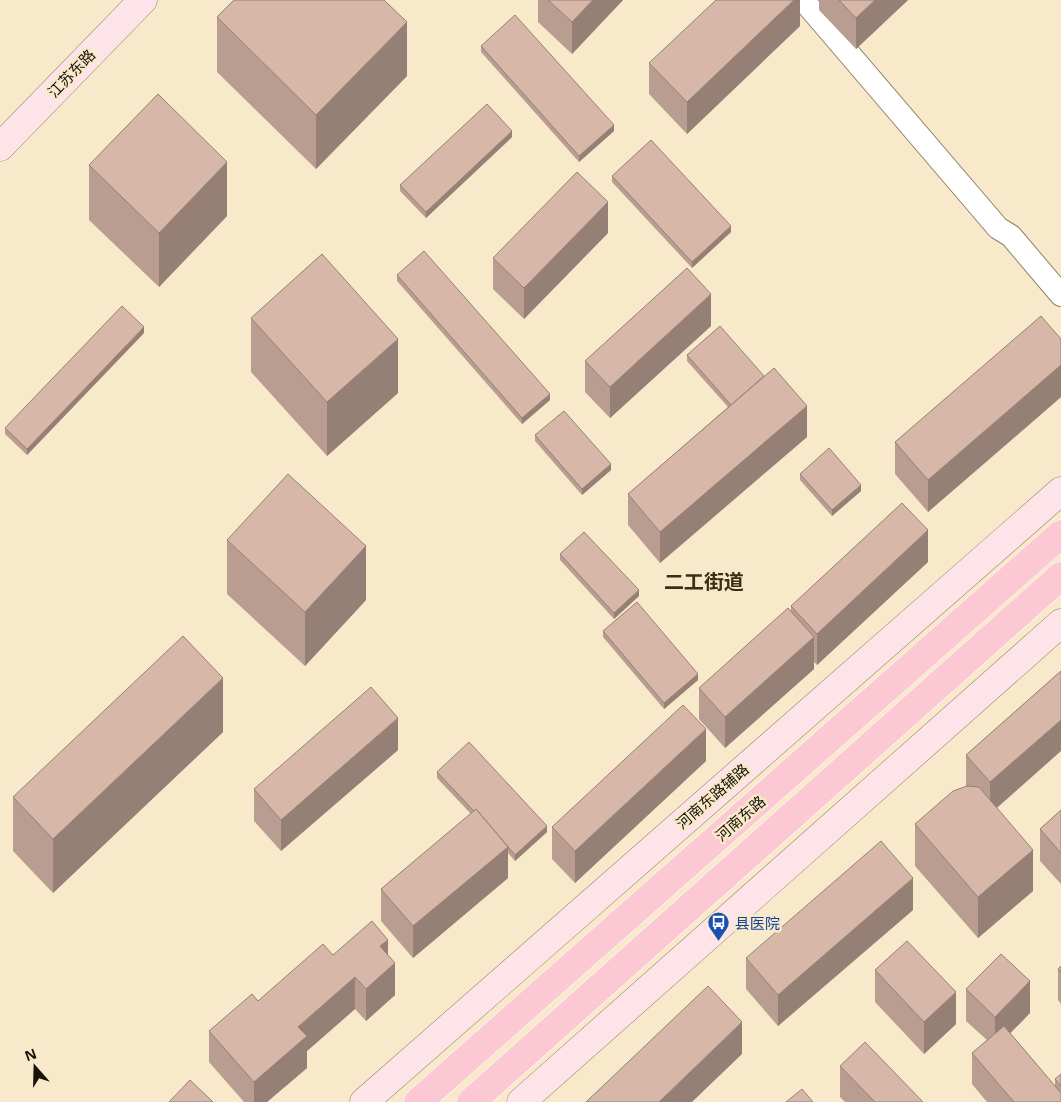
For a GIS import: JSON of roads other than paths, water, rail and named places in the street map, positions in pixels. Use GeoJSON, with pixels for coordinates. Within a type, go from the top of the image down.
{"type":"FeatureCollection","features":[{"type":"Feature","properties":{"kind":"main road","name":"河南东路"},"geometry":{"type":"LineString","coordinates":[[418,1102],[1061,534]]}},
{"type":"Feature","properties":{"kind":"main road"},"geometry":{"type":"LineString","coordinates":[[471,1102],[1061,576]]}},
{"type":"Feature","properties":{"kind":"street","name":"江苏东路"},"geometry":{"type":"LineString","coordinates":[[0,146],[143,0]]}},
{"type":"Feature","properties":{"kind":"street"},"geometry":{"type":"LineString","coordinates":[[804,2],[998,228],[1011,236],[1061,295]]}},
{"type":"Feature","properties":{"kind":"street","name":"河南东路辅路"},"geometry":{"type":"LineString","coordinates":[[364,1102],[1061,491]]}},
{"type":"Feature","properties":{"kind":"street"},"geometry":{"type":"LineString","coordinates":[[521,1102],[1061,623]]}},
{"type":"Feature","properties":{"kind":"place","name":"县医院"},"geometry":{"type":"Point","coordinates":[719,942]}},
{"type":"Feature","properties":{"kind":"district","name":"二工街道"},"geometry":{"type":"Point","coordinates":[704,581]}}]}
